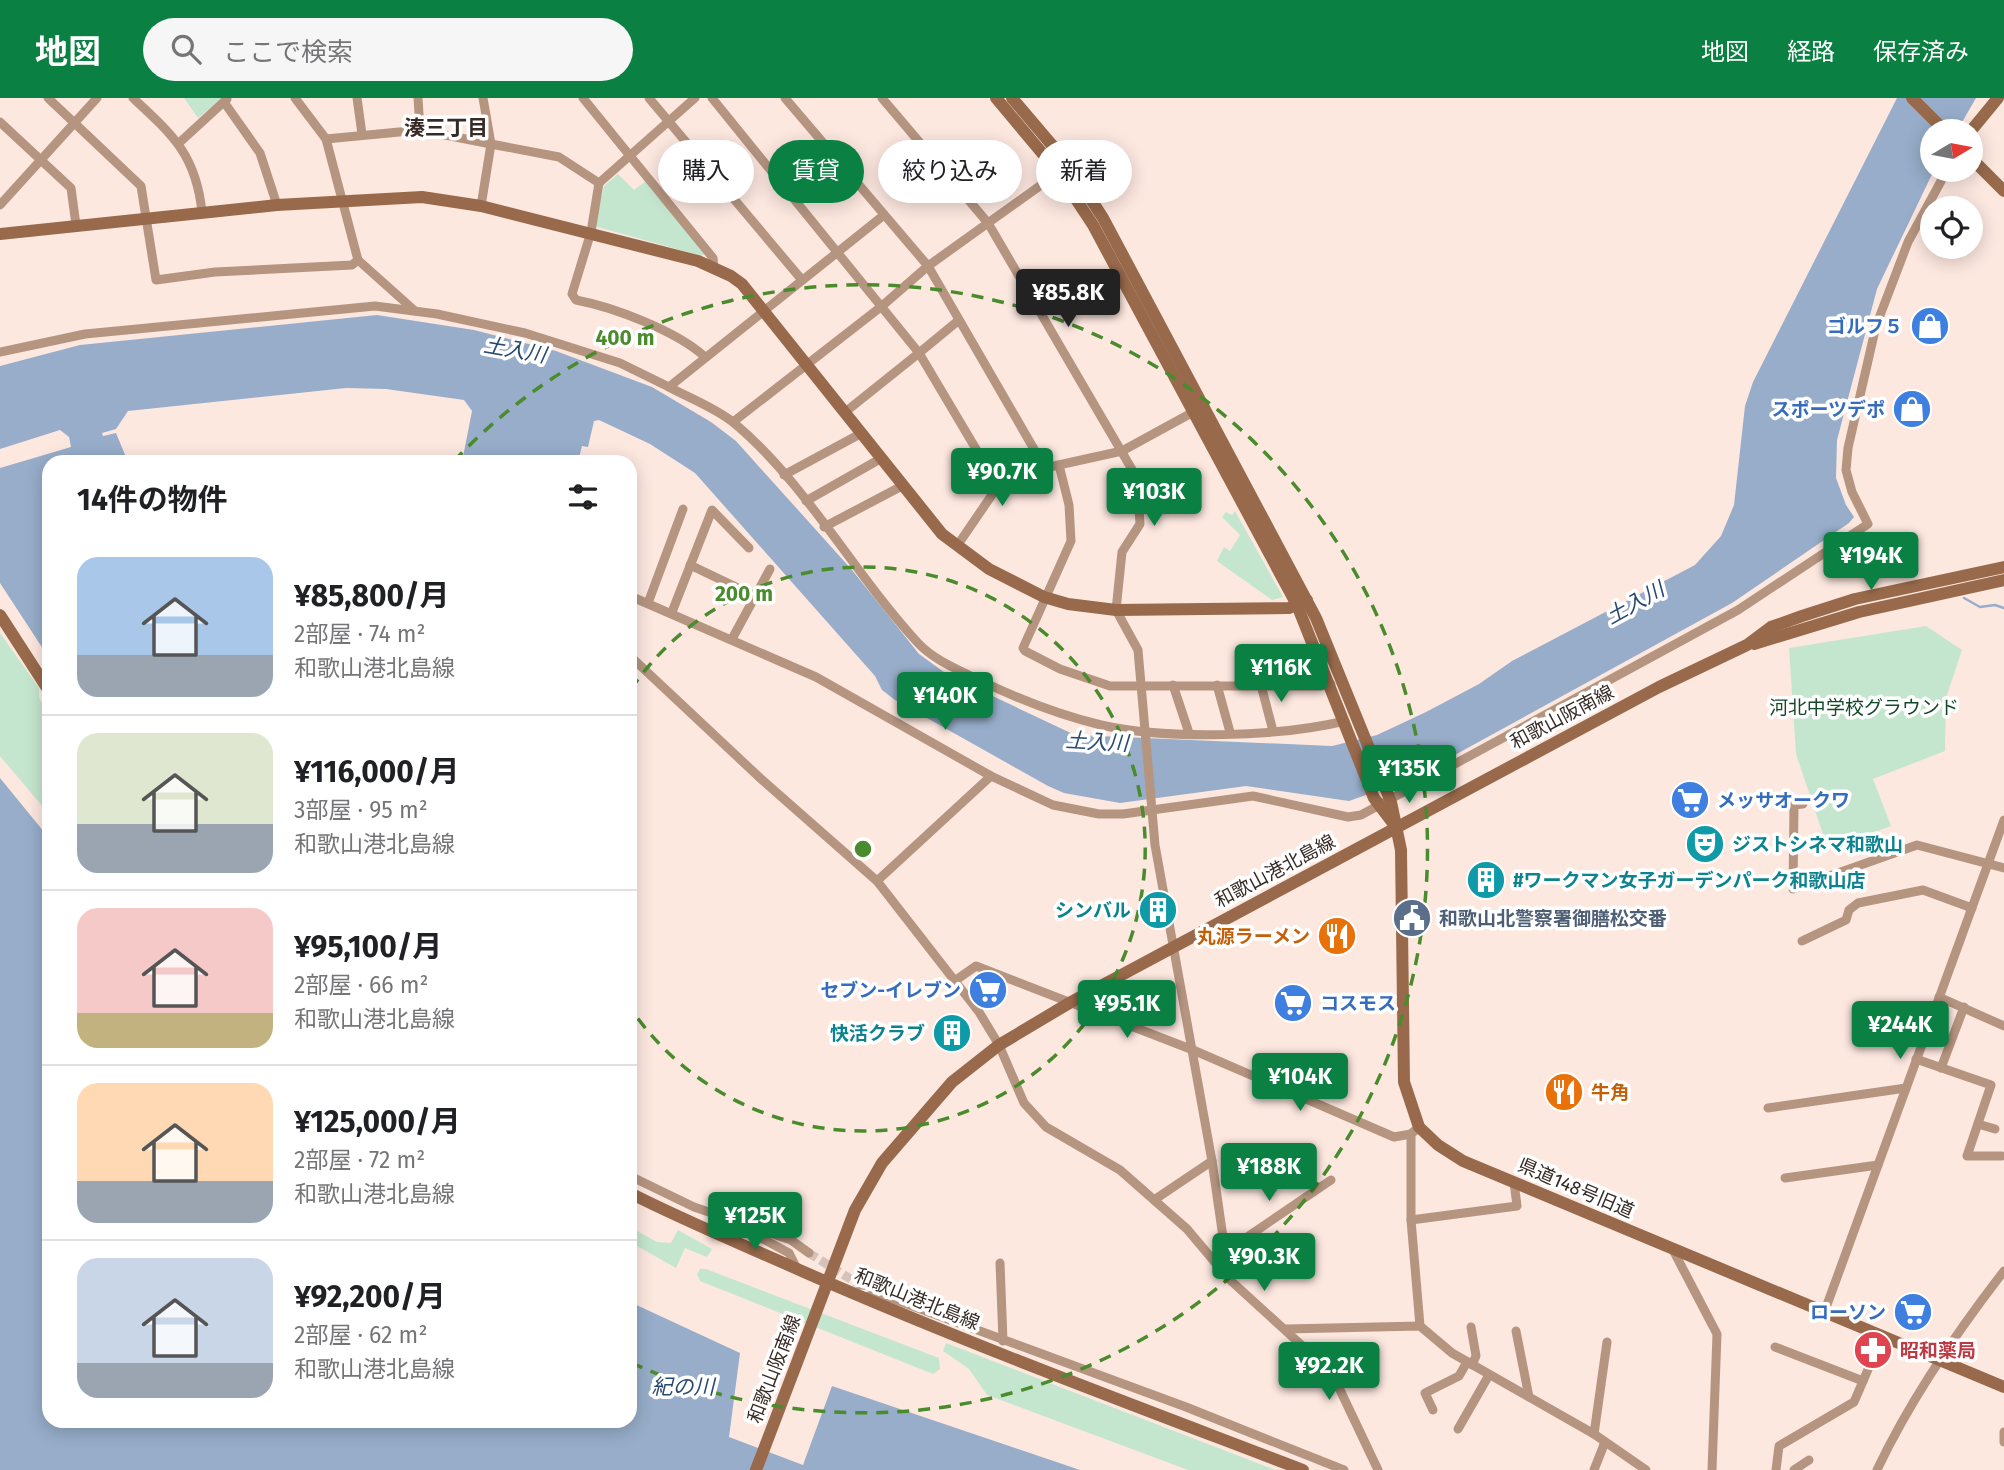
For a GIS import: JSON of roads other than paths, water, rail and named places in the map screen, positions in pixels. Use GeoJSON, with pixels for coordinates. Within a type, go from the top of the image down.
{"type":"FeatureCollection","features":[{"type":"Feature","properties":{"kind":"main road"},"geometry":{"type":"LineString","coordinates":[[996,98],[1036,140]]}},
{"type":"Feature","properties":{"kind":"main road"},"geometry":{"type":"LineString","coordinates":[[1013,98],[1043,140]]}},
{"type":"Feature","properties":{"kind":"main road"},"geometry":{"type":"LineString","coordinates":[[1912,98],[1933,119]]}},
{"type":"Feature","properties":{"kind":"main road"},"geometry":{"type":"LineString","coordinates":[[1980,119],[1997,98]]}},
{"type":"Feature","properties":{"kind":"main road"},"geometry":{"type":"LineString","coordinates":[[1983,171],[2004,191]]}},
{"type":"Feature","properties":{"kind":"main road"},"geometry":{"type":"LineString","coordinates":[[0,234],[277,205],[422,197],[481,206],[591,232],[714,268],[742,284],[942,534],[989,569],[1044,597],[1068,604],[1116,610],[1302,602]]}},
{"type":"Feature","properties":{"kind":"main road"},"geometry":{"type":"LineString","coordinates":[[1081,203],[1198,409],[1302,602],[1383,801],[1397,828]]}},
{"type":"Feature","properties":{"kind":"main road","name":"和歌山阪南線"},"geometry":{"type":"LineString","coordinates":[[1747,645],[1772,627],[1842,603],[2004,567]]}},
{"type":"Feature","properties":{"kind":"main road","name":"和歌山阪南線"},"geometry":{"type":"LineString","coordinates":[[1397,828],[1658,687],[1747,645],[1860,612],[2004,580]]}},
{"type":"Feature","properties":{"kind":"main road"},"geometry":{"type":"LineString","coordinates":[[1302,602],[1345,721],[1356,733]]}},
{"type":"Feature","properties":{"kind":"main road"},"geometry":{"type":"LineString","coordinates":[[0,615],[42,680]]}},
{"type":"Feature","properties":{"kind":"main road","name":"和歌山港北島線"},"geometry":{"type":"LineString","coordinates":[[1303,1470],[1068,1381],[862,1291],[827,1282],[855,1210],[882,1163],[953,1082],[999,1045],[1071,1002],[1397,828]]}},
{"type":"Feature","properties":{"kind":"main road","name":"県道148号旧道"},"geometry":{"type":"LineString","coordinates":[[1397,828],[1404,976],[1404,1082],[1415,1130],[1463,1161],[2004,1387]]}},
{"type":"Feature","properties":{"kind":"main road"},"geometry":{"type":"LineString","coordinates":[[637,1196],[701,1228],[827,1282]]}},
{"type":"Feature","properties":{"kind":"main road","name":"和歌山阪南線"},"geometry":{"type":"LineString","coordinates":[[756,1470],[827,1282]]}},
{"type":"Feature","properties":{"kind":"street"},"geometry":{"type":"LineString","coordinates":[[48,98],[135,177],[141,186],[156,280],[215,272],[352,265],[358,260]]}},
{"type":"Feature","properties":{"kind":"street"},"geometry":{"type":"LineString","coordinates":[[0,205],[97,98]]}},
{"type":"Feature","properties":{"kind":"street"},"geometry":{"type":"LineString","coordinates":[[133,98],[178,142],[190,160],[197,179],[202,212]]}},
{"type":"Feature","properties":{"kind":"street"},"geometry":{"type":"LineString","coordinates":[[295,98],[326,139],[358,260],[415,312]]}},
{"type":"Feature","properties":{"kind":"street"},"geometry":{"type":"LineString","coordinates":[[357,98],[362,134]]}},
{"type":"Feature","properties":{"kind":"street"},"geometry":{"type":"LineString","coordinates":[[418,98],[420,130]]}},
{"type":"Feature","properties":{"kind":"street"},"geometry":{"type":"LineString","coordinates":[[481,206],[491,144],[483,98]]}},
{"type":"Feature","properties":{"kind":"street"},"geometry":{"type":"LineString","coordinates":[[583,98],[713,258],[714,268]]}},
{"type":"Feature","properties":{"kind":"street"},"geometry":{"type":"LineString","coordinates":[[649,98],[802,280]]}},
{"type":"Feature","properties":{"kind":"street"},"geometry":{"type":"LineString","coordinates":[[695,98],[599,183],[591,232],[572,294],[576,300],[612,307],[705,357]]}},
{"type":"Feature","properties":{"kind":"street"},"geometry":{"type":"LineString","coordinates":[[712,98],[919,353],[999,486]]}},
{"type":"Feature","properties":{"kind":"street"},"geometry":{"type":"LineString","coordinates":[[785,98],[928,266],[1045,468]]}},
{"type":"Feature","properties":{"kind":"street"},"geometry":{"type":"LineString","coordinates":[[882,98],[988,223],[1137,478],[1140,524],[1122,552],[1116,610],[1138,650],[1151,807],[1212,1161],[1229,1279]]}},
{"type":"Feature","properties":{"kind":"street"},"geometry":{"type":"LineString","coordinates":[[178,142],[226,100],[260,153],[277,205]]}},
{"type":"Feature","properties":{"kind":"street"},"geometry":{"type":"LineString","coordinates":[[1,126],[71,188],[76,225]]}},
{"type":"Feature","properties":{"kind":"street"},"geometry":{"type":"LineString","coordinates":[[326,139],[420,130],[559,157],[599,183]]}},
{"type":"Feature","properties":{"kind":"street"},"geometry":{"type":"LineString","coordinates":[[637,599],[816,677],[992,776],[1053,805],[1074,811],[1122,814],[1151,807],[1243,796],[1266,797],[1348,817],[1383,801],[1738,610],[1868,524],[1849,481],[1847,448],[1876,326],[1908,242],[1940,182]]}},
{"type":"Feature","properties":{"kind":"street"},"geometry":{"type":"LineString","coordinates":[[733,422],[882,306],[928,266],[1036,188]]}},
{"type":"Feature","properties":{"kind":"street"},"geometry":{"type":"LineString","coordinates":[[669,387],[884,215]]}},
{"type":"Feature","properties":{"kind":"street"},"geometry":{"type":"LineString","coordinates":[[0,352],[85,334],[185,322],[375,306],[525,333],[620,363],[733,422],[806,501],[920,645],[947,664],[1043,707],[1102,725],[1145,734],[1273,731],[1345,721]]}},
{"type":"Feature","properties":{"kind":"street"},"geometry":{"type":"LineString","coordinates":[[844,413],[959,320]]}},
{"type":"Feature","properties":{"kind":"street"},"geometry":{"type":"LineString","coordinates":[[957,545],[999,486],[1045,468],[1122,451],[1198,409]]}},
{"type":"Feature","properties":{"kind":"street"},"geometry":{"type":"LineString","coordinates":[[784,475],[860,433]]}},
{"type":"Feature","properties":{"kind":"street"},"geometry":{"type":"LineString","coordinates":[[806,501],[880,459]]}},
{"type":"Feature","properties":{"kind":"street"},"geometry":{"type":"LineString","coordinates":[[1059,465],[1069,505],[1071,541],[1044,597],[1023,648],[1025,651],[1110,686],[1321,687],[1331,684]]}},
{"type":"Feature","properties":{"kind":"street"},"geometry":{"type":"LineString","coordinates":[[824,527],[902,486]]}},
{"type":"Feature","properties":{"kind":"street"},"geometry":{"type":"LineString","coordinates":[[648,603],[683,509]]}},
{"type":"Feature","properties":{"kind":"street"},"geometry":{"type":"LineString","coordinates":[[672,612],[712,510],[749,548]]}},
{"type":"Feature","properties":{"kind":"street"},"geometry":{"type":"LineString","coordinates":[[691,565],[736,587]]}},
{"type":"Feature","properties":{"kind":"street"},"geometry":{"type":"LineString","coordinates":[[732,639],[770,569]]}},
{"type":"Feature","properties":{"kind":"street"},"geometry":{"type":"LineString","coordinates":[[637,663],[759,777],[877,881],[956,980],[999,1045],[1024,1103],[1046,1127],[1120,1170],[1187,1229],[1229,1279],[1332,1373],[1378,1470]]}},
{"type":"Feature","properties":{"kind":"street"},"geometry":{"type":"LineString","coordinates":[[1173,685],[1189,733]]}},
{"type":"Feature","properties":{"kind":"street"},"geometry":{"type":"LineString","coordinates":[[1217,685],[1230,732]]}},
{"type":"Feature","properties":{"kind":"street"},"geometry":{"type":"LineString","coordinates":[[1261,685],[1273,731]]}},
{"type":"Feature","properties":{"kind":"street"},"geometry":{"type":"LineString","coordinates":[[877,881],[992,776]]}},
{"type":"Feature","properties":{"kind":"street"},"geometry":{"type":"LineString","coordinates":[[1803,804],[1794,805],[1793,889],[1917,845],[2004,868]]}},
{"type":"Feature","properties":{"kind":"street"},"geometry":{"type":"LineString","coordinates":[[1824,1313],[2004,820]]}},
{"type":"Feature","properties":{"kind":"street"},"geometry":{"type":"LineString","coordinates":[[1802,941],[1846,920],[1849,910],[1858,903],[1923,890],[1972,908]]}},
{"type":"Feature","properties":{"kind":"street"},"geometry":{"type":"LineString","coordinates":[[956,980],[976,966],[1193,1050],[1394,1137],[1415,1130],[1411,1220],[1420,1326]]}},
{"type":"Feature","properties":{"kind":"street"},"geometry":{"type":"LineString","coordinates":[[1939,997],[2004,1026]]}},
{"type":"Feature","properties":{"kind":"street"},"geometry":{"type":"LineString","coordinates":[[1941,1068],[1964,1007]]}},
{"type":"Feature","properties":{"kind":"street"},"geometry":{"type":"LineString","coordinates":[[1916,1059],[1991,1085],[1967,1156],[2002,1156]]}},
{"type":"Feature","properties":{"kind":"street"},"geometry":{"type":"LineString","coordinates":[[1768,1108],[1906,1088]]}},
{"type":"Feature","properties":{"kind":"street"},"geometry":{"type":"LineString","coordinates":[[1978,1124],[1995,1129]]}},
{"type":"Feature","properties":{"kind":"street"},"geometry":{"type":"LineString","coordinates":[[1154,1200],[1212,1161]]}},
{"type":"Feature","properties":{"kind":"street"},"geometry":{"type":"LineString","coordinates":[[1785,1178],[1878,1165]]}},
{"type":"Feature","properties":{"kind":"street"},"geometry":{"type":"LineString","coordinates":[[637,1179],[730,1221],[789,1253],[797,1269]]}},
{"type":"Feature","properties":{"kind":"street"},"geometry":{"type":"LineString","coordinates":[[1225,1252],[1331,1180]]}},
{"type":"Feature","properties":{"kind":"street"},"geometry":{"type":"LineString","coordinates":[[1411,1220],[1517,1206],[1514,1182]]}},
{"type":"Feature","properties":{"kind":"street"},"geometry":{"type":"LineString","coordinates":[[730,1221],[745,1223],[791,1240],[808,1253]]}},
{"type":"Feature","properties":{"kind":"street"},"geometry":{"type":"LineString","coordinates":[[1673,1250],[1717,1334],[1712,1470]]}},
{"type":"Feature","properties":{"kind":"street"},"geometry":{"type":"LineString","coordinates":[[1000,1263],[1003,1340]]}},
{"type":"Feature","properties":{"kind":"street"},"geometry":{"type":"LineString","coordinates":[[1877,1470],[1893,1436],[1939,1360],[2004,1271]]}},
{"type":"Feature","properties":{"kind":"street"},"geometry":{"type":"LineString","coordinates":[[862,1291],[877,1293],[943,1317],[1344,1470]]}},
{"type":"Feature","properties":{"kind":"street"},"geometry":{"type":"LineString","coordinates":[[1286,1329],[1420,1326],[1469,1363],[1594,1434],[1646,1470]]}},
{"type":"Feature","properties":{"kind":"street"},"geometry":{"type":"LineString","coordinates":[[1433,1410],[1425,1393],[1459,1376],[1476,1356],[1471,1327]]}},
{"type":"Feature","properties":{"kind":"street"},"geometry":{"type":"LineString","coordinates":[[1516,1331],[1529,1397]]}},
{"type":"Feature","properties":{"kind":"street"},"geometry":{"type":"LineString","coordinates":[[1776,1470],[1779,1446],[1854,1402],[1882,1337]]}},
{"type":"Feature","properties":{"kind":"street"},"geometry":{"type":"LineString","coordinates":[[1594,1434],[1608,1342]]}},
{"type":"Feature","properties":{"kind":"street"},"geometry":{"type":"LineString","coordinates":[[1775,1347],[1863,1381]]}},
{"type":"Feature","properties":{"kind":"street"},"geometry":{"type":"LineString","coordinates":[[1458,1429],[1489,1375]]}},
{"type":"Feature","properties":{"kind":"street"},"geometry":{"type":"LineString","coordinates":[[2004,1432],[2004,1442]]}},
{"type":"Feature","properties":{"kind":"street"},"geometry":{"type":"LineString","coordinates":[[1594,1470],[1605,1442]]}},
{"type":"Feature","properties":{"kind":"street"},"geometry":{"type":"LineString","coordinates":[[1794,1470],[1809,1460]]}},
{"type":"Feature","properties":{"kind":"water","name":"土入川"},"geometry":{"type":"Polygon","coordinates":[[[1897,98],[1976,98],[1964,119],[1920,119],[1920,182],[1928,182],[1877,289],[1837,440],[1836,478],[1846,505],[1854,517],[1849,523],[1732,603],[1411,779],[1349,801],[1246,786],[1120,803],[1064,793],[1048,786],[895,700],[882,690],[875,676],[695,473],[650,444],[599,420],[594,421],[588,447],[582,446],[580,455],[463,455],[472,411],[464,400],[386,389],[346,388],[128,411],[116,429],[102,433],[103,436],[116,433],[125,455],[44,455],[71,447],[69,437],[60,430],[0,449],[0,366],[80,345],[377,315],[474,330],[556,351],[652,387],[711,422],[736,441],[852,570],[919,654],[948,675],[1075,735],[1332,746],[1377,735],[1426,712],[1479,684],[1512,661],[1695,565],[1721,536],[1734,505],[1745,406],[1753,382],[1897,98]]]}},
{"type":"Feature","properties":{"kind":"water"},"geometry":{"type":"Polygon","coordinates":[[[42,456],[42,647],[0,583],[0,468],[42,456]]]}},
{"type":"Feature","properties":{"kind":"water","name":"紀の川"},"geometry":{"type":"Polygon","coordinates":[[[0,778],[42,829],[42,1428],[637,1428],[637,1305],[740,1353],[729,1437],[803,1465],[832,1386],[1080,1470],[0,1470],[0,778]]]}},
{"type":"Feature","properties":{"kind":"waterway"},"geometry":{"type":"LineString","coordinates":[[1964,598],[1980,607],[1995,605],[2004,608]]}},
{"type":"Feature","properties":{"kind":"tunnel"},"geometry":{"type":"LineString","coordinates":[[809,1253],[860,1285]]}},
{"type":"Feature","properties":{"kind":"place","name":"ゴルフ５"},"geometry":{"type":"Point","coordinates":[1930,326]}},
{"type":"Feature","properties":{"kind":"place","name":"スポーツデポ"},"geometry":{"type":"Point","coordinates":[1912,409]}},
{"type":"Feature","properties":{"kind":"place","name":"メッサオークワ"},"geometry":{"type":"Point","coordinates":[1690,800]}},
{"type":"Feature","properties":{"kind":"place","name":"ジストシネマ和歌山"},"geometry":{"type":"Point","coordinates":[1705,844]}},
{"type":"Feature","properties":{"kind":"place","name":"#ワークマン女子ガーデンパーク和歌山店"},"geometry":{"type":"Point","coordinates":[1486,880]}},
{"type":"Feature","properties":{"kind":"place","name":"シンバル"},"geometry":{"type":"Point","coordinates":[1158,910]}},
{"type":"Feature","properties":{"kind":"place","name":"和歌山北警察署御膳松交番"},"geometry":{"type":"Point","coordinates":[1412,918]}},
{"type":"Feature","properties":{"kind":"place","name":"丸源ラーメン"},"geometry":{"type":"Point","coordinates":[1337,936]}},
{"type":"Feature","properties":{"kind":"place","name":"セブン-イレブン"},"geometry":{"type":"Point","coordinates":[988,990]}},
{"type":"Feature","properties":{"kind":"place","name":"コスモス"},"geometry":{"type":"Point","coordinates":[1293,1003]}},
{"type":"Feature","properties":{"kind":"place","name":"快活クラブ"},"geometry":{"type":"Point","coordinates":[952,1033]}},
{"type":"Feature","properties":{"kind":"place","name":"牛角"},"geometry":{"type":"Point","coordinates":[1564,1092]}},
{"type":"Feature","properties":{"kind":"place","name":"ローソン"},"geometry":{"type":"Point","coordinates":[1913,1312]}},
{"type":"Feature","properties":{"kind":"place","name":"昭和薬局"},"geometry":{"type":"Point","coordinates":[1873,1350]}},
{"type":"Feature","properties":{"kind":"district","name":"湊三丁目"},"geometry":{"type":"Point","coordinates":[446,128]}},
{"type":"Feature","properties":{"kind":"park label","name":"河北中学校グラウンド"},"geometry":{"type":"Point","coordinates":[1864,707]}}]}
